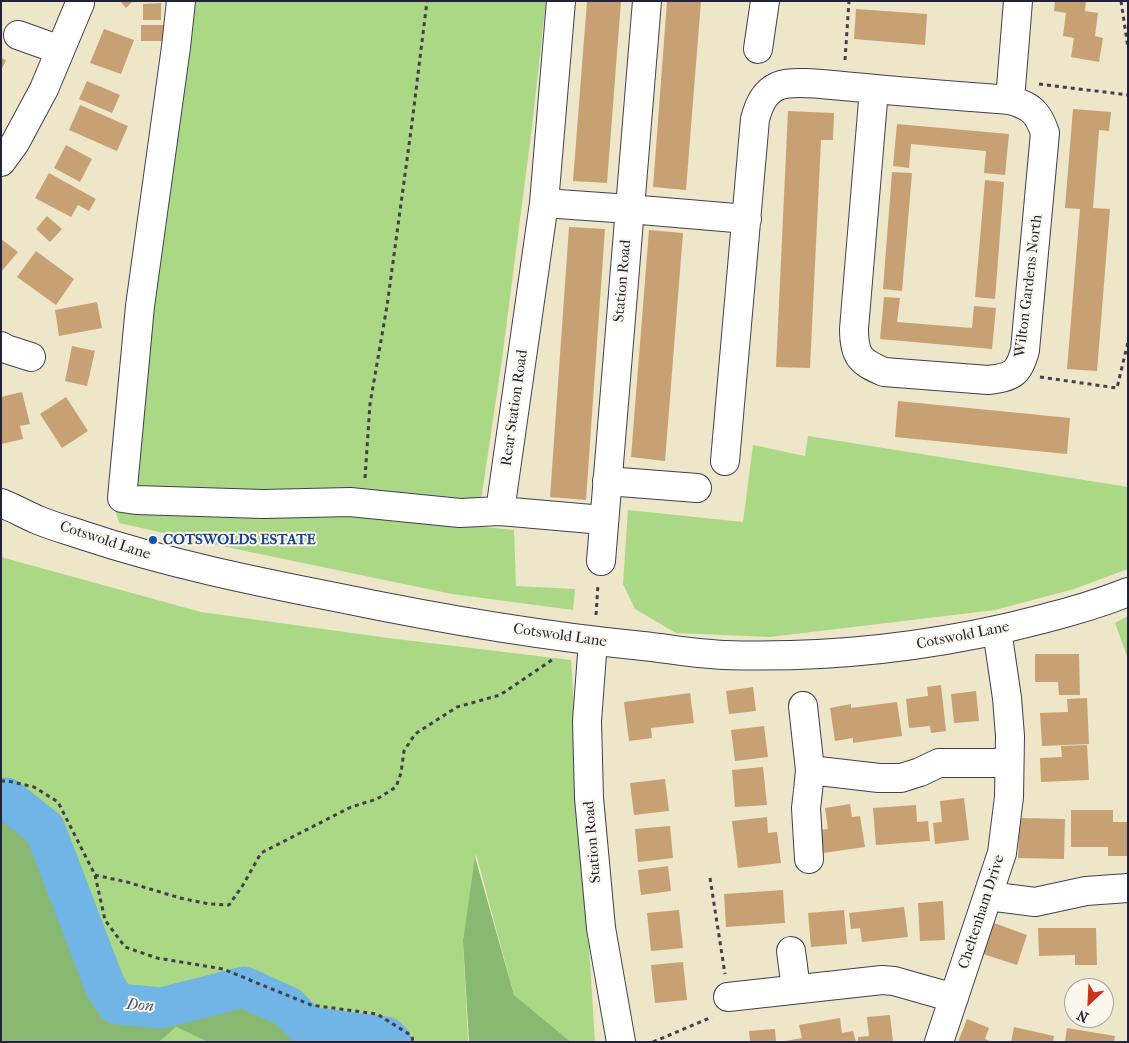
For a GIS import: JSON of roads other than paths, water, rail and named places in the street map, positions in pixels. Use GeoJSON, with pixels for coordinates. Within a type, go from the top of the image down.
{"type":"FeatureCollection","features":[{"type":"Feature","properties":{"kind":"street"},"geometry":{"type":"LineString","coordinates":[[181,1],[175,57],[140,306],[122,498],[263,504],[350,502],[460,513],[500,511],[603,520]]}},
{"type":"Feature","properties":{"kind":"street","name":"Rear Station Road"},"geometry":{"type":"LineString","coordinates":[[500,511],[544,204],[561,1]]}},
{"type":"Feature","properties":{"kind":"street","name":"Station Road"},"geometry":{"type":"LineString","coordinates":[[601,561],[647,1]]}},
{"type":"Feature","properties":{"kind":"street"},"geometry":{"type":"LineString","coordinates":[[758,49],[765,1]]}},
{"type":"Feature","properties":{"kind":"street"},"geometry":{"type":"LineString","coordinates":[[1010,90],[1018,1]]}},
{"type":"Feature","properties":{"kind":"street"},"geometry":{"type":"LineString","coordinates":[[1,162],[15,143],[44,89],[80,3]]}},
{"type":"Feature","properties":{"kind":"street"},"geometry":{"type":"LineString","coordinates":[[18,35],[60,50]]}},
{"type":"Feature","properties":{"kind":"street","name":"Wilton Gardens North"},"geometry":{"type":"LineString","coordinates":[[725,461],[755,119],[760,104],[768,92],[778,85],[792,82],[874,89],[1010,90],[1041,120],[1045,133],[1025,350],[1022,362],[1014,373],[1003,378],[988,380],[884,372],[869,366],[859,357],[854,344],[854,329],[874,89]]}},
{"type":"Feature","properties":{"kind":"street"},"geometry":{"type":"LineString","coordinates":[[544,204],[747,219]]}},
{"type":"Feature","properties":{"kind":"street"},"geometry":{"type":"LineString","coordinates":[[1,346],[30,357]]}},
{"type":"Feature","properties":{"kind":"street"},"geometry":{"type":"LineString","coordinates":[[607,481],[698,488]]}},
{"type":"Feature","properties":{"kind":"street","name":"Cotswold Lane"},"geometry":{"type":"LineString","coordinates":[[1,503],[40,520],[104,542],[168,561],[240,578],[415,613],[588,640],[721,654],[835,654],[900,647],[974,635],[1048,618],[1128,592]]}},
{"type":"Feature","properties":{"kind":"street","name":"Cheltenham Drive"},"geometry":{"type":"LineString","coordinates":[[939,1042],[1002,853],[1009,797],[1010,736],[1007,698],[997,630]]}},
{"type":"Feature","properties":{"kind":"street","name":"Station Road"},"geometry":{"type":"LineString","coordinates":[[588,640],[588,798],[601,928],[622,1042]]}},
{"type":"Feature","properties":{"kind":"street"},"geometry":{"type":"LineString","coordinates":[[803,706],[810,770],[806,808],[809,859]]}},
{"type":"Feature","properties":{"kind":"street"},"geometry":{"type":"LineString","coordinates":[[810,770],[879,778],[901,778],[939,763],[1009,763]]}},
{"type":"Feature","properties":{"kind":"street"},"geometry":{"type":"LineString","coordinates":[[988,896],[1034,902],[1086,892],[1128,888]]}},
{"type":"Feature","properties":{"kind":"street"},"geometry":{"type":"LineString","coordinates":[[791,951],[796,989]]}},
{"type":"Feature","properties":{"kind":"street"},"geometry":{"type":"LineString","coordinates":[[728,997],[882,980],[954,998]]}},
{"type":"Feature","properties":{"kind":"waterway","name":"Don"},"geometry":{"type":"LineString","coordinates":[[1,799],[6,798],[45,829],[105,986],[117,1004],[161,1008],[244,987],[288,1007],[308,1027],[386,1037],[391,1042]]}},
{"type":"Feature","properties":{"kind":"place","name":"COTSWOLDS ESTATE"},"geometry":{"type":"Point","coordinates":[153,540]}}]}
